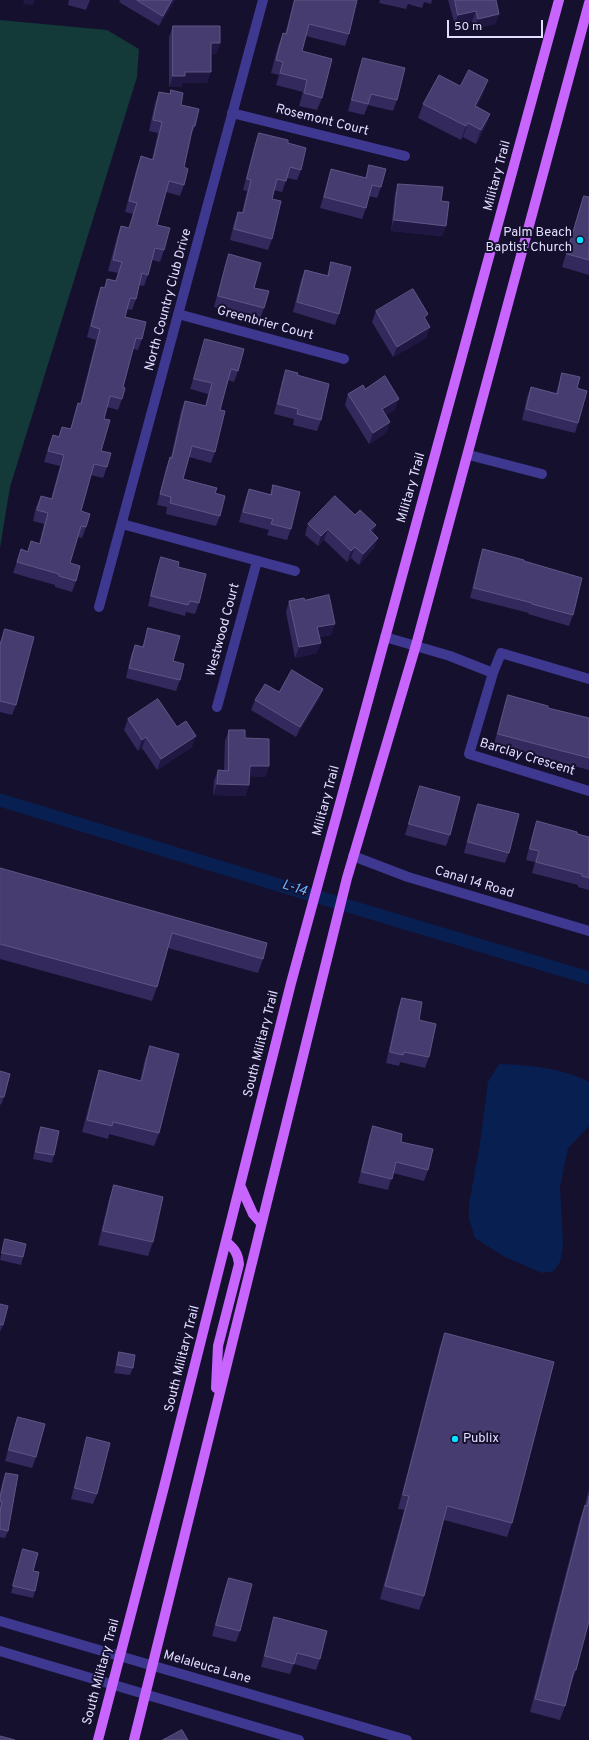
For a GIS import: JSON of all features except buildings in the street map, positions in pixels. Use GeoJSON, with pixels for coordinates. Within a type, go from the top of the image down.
{"type":"FeatureCollection","features":[{"type":"Feature","properties":{"kind":"main road","name":"Military Trail"},"geometry":{"type":"LineString","coordinates":[[291,983],[559,0]]}},
{"type":"Feature","properties":{"kind":"main road"},"geometry":{"type":"LineString","coordinates":[[134,1740],[331,939],[353,856],[416,645],[589,3]]}},
{"type":"Feature","properties":{"kind":"main road","name":"South Military Trail"},"geometry":{"type":"LineString","coordinates":[[98,1740],[291,983]]}},
{"type":"Feature","properties":{"kind":"main road"},"geometry":{"type":"LineString","coordinates":[[240,1185],[253,1214],[261,1223]]}},
{"type":"Feature","properties":{"kind":"main road"},"geometry":{"type":"LineString","coordinates":[[214,1414],[218,1346],[239,1264],[239,1256],[226,1242]]}},
{"type":"Feature","properties":{"kind":"street","name":"North Country Club Drive"},"geometry":{"type":"LineString","coordinates":[[99,607],[263,0]]}},
{"type":"Feature","properties":{"kind":"street","name":"Rosemont Court"},"geometry":{"type":"LineString","coordinates":[[232,113],[405,156]]}},
{"type":"Feature","properties":{"kind":"street","name":"Greenbrier Court"},"geometry":{"type":"LineString","coordinates":[[178,314],[344,359]]}},
{"type":"Feature","properties":{"kind":"street"},"geometry":{"type":"LineString","coordinates":[[468,455],[542,474]]}},
{"type":"Feature","properties":{"kind":"street"},"geometry":{"type":"LineString","coordinates":[[122,524],[295,571]]}},
{"type":"Feature","properties":{"kind":"street","name":"Westwood Court"},"geometry":{"type":"LineString","coordinates":[[217,707],[257,561]]}},
{"type":"Feature","properties":{"kind":"street"},"geometry":{"type":"LineString","coordinates":[[385,636],[416,645],[492,673]]}},
{"type":"Feature","properties":{"kind":"street","name":"Barclay Crescent"},"geometry":{"type":"LineString","coordinates":[[589,679],[501,653],[492,673],[469,754],[589,791]]}},
{"type":"Feature","properties":{"kind":"street","name":"Canal 14 Road"},"geometry":{"type":"LineString","coordinates":[[353,856],[408,877],[589,931]]}},
{"type":"Feature","properties":{"kind":"street","name":"Melaleuca Lane"},"geometry":{"type":"LineString","coordinates":[[0,1621],[407,1740]]}},
{"type":"Feature","properties":{"kind":"street"},"geometry":{"type":"LineString","coordinates":[[0,1651],[299,1740]]}},
{"type":"Feature","properties":{"kind":"green space"},"geometry":{"type":"Polygon","coordinates":[[[0,20],[107,30],[139,49],[137,77],[10,487],[0,548],[0,20]]]}},
{"type":"Feature","properties":{"kind":"water"},"geometry":{"type":"Polygon","coordinates":[[[499,1064],[533,1066],[557,1070],[589,1082],[589,1126],[568,1148],[560,1187],[563,1246],[560,1262],[554,1271],[542,1273],[505,1257],[475,1238],[469,1218],[469,1204],[480,1144],[488,1082],[499,1064]]]}},
{"type":"Feature","properties":{"kind":"waterway","name":"L-14"},"geometry":{"type":"LineString","coordinates":[[0,800],[589,978]]}},
{"type":"Feature","properties":{"kind":"place","name":"Palm Beach Baptist Church"},"geometry":{"type":"Point","coordinates":[580,240]}},
{"type":"Feature","properties":{"kind":"place","name":"Publix"},"geometry":{"type":"Point","coordinates":[455,1439]}}]}
